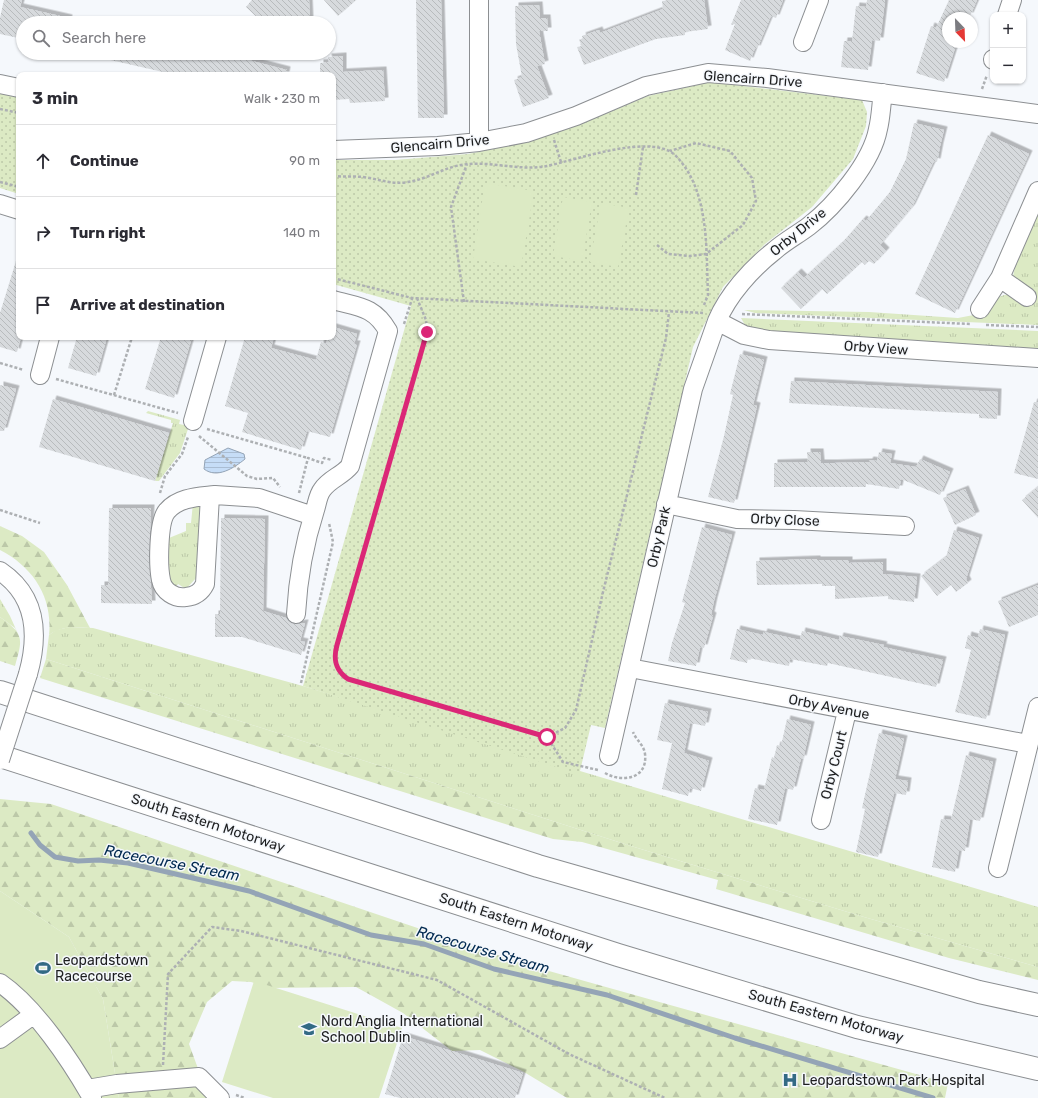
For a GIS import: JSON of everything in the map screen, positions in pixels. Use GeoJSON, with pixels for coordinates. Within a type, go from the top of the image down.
{"type":"FeatureCollection","features":[{"type":"Feature","properties":{"kind":"highway"},"geometry":{"type":"LineString","coordinates":[[0,692],[538,866],[979,992],[1038,1006]]}},
{"type":"Feature","properties":{"kind":"highway","name":"South Eastern Motorway"},"geometry":{"type":"LineString","coordinates":[[0,756],[618,954],[849,1025],[1038,1069]]}},
{"type":"Feature","properties":{"kind":"street"},"geometry":{"type":"LineString","coordinates":[[479,0],[479,142]]}},
{"type":"Feature","properties":{"kind":"street"},"geometry":{"type":"LineString","coordinates":[[803,42],[819,0]]}},
{"type":"Feature","properties":{"kind":"street"},"geometry":{"type":"LineString","coordinates":[[1007,12],[1012,0]]}},
{"type":"Feature","properties":{"kind":"street","name":"Glencairn Drive"},"geometry":{"type":"LineString","coordinates":[[336,150],[438,146],[479,142],[526,133],[576,116],[646,86],[708,73],[767,78],[1038,114]]}},
{"type":"Feature","properties":{"kind":"street"},"geometry":{"type":"LineString","coordinates":[[0,84],[16,87]]}},
{"type":"Feature","properties":{"kind":"street","name":"Orby Drive"},"geometry":{"type":"LineString","coordinates":[[719,317],[747,276],[774,251],[810,225],[837,199],[860,169],[878,130],[883,93]]}},
{"type":"Feature","properties":{"kind":"street"},"geometry":{"type":"LineString","coordinates":[[981,320],[1038,192]]}},
{"type":"Feature","properties":{"kind":"street"},"geometry":{"type":"LineString","coordinates":[[0,204],[16,209]]}},
{"type":"Feature","properties":{"kind":"street"},"geometry":{"type":"LineString","coordinates":[[1000,278],[1027,297]]}},
{"type":"Feature","properties":{"kind":"street"},"geometry":{"type":"LineString","coordinates":[[296,614],[300,572],[313,516],[321,492],[327,484],[345,472],[350,466],[388,330],[379,317],[367,310],[336,301]]}},
{"type":"Feature","properties":{"kind":"street","name":"Orby View"},"geometry":{"type":"LineString","coordinates":[[719,317],[744,335],[769,340],[1038,358]]}},
{"type":"Feature","properties":{"kind":"street","name":"Orby Park"},"geometry":{"type":"LineString","coordinates":[[610,756],[693,389],[719,317]]}},
{"type":"Feature","properties":{"kind":"street"},"geometry":{"type":"LineString","coordinates":[[40,375],[49,340]]}},
{"type":"Feature","properties":{"kind":"street"},"geometry":{"type":"LineString","coordinates":[[192,425],[216,340]]}},
{"type":"Feature","properties":{"kind":"street"},"geometry":{"type":"LineString","coordinates":[[210,496],[205,584],[201,591],[195,595],[185,598],[177,597],[169,593],[161,580],[160,535],[161,520],[167,510],[177,503],[190,498],[210,496],[250,496],[313,516]]}},
{"type":"Feature","properties":{"kind":"street","name":"Orby Close"},"geometry":{"type":"LineString","coordinates":[[666,504],[737,519],[794,520],[904,526]]}},
{"type":"Feature","properties":{"kind":"street"},"geometry":{"type":"LineString","coordinates":[[0,571],[16,583],[30,607],[35,635],[34,655],[0,760]]}},
{"type":"Feature","properties":{"kind":"street","name":"Orby Avenue"},"geometry":{"type":"LineString","coordinates":[[630,668],[847,711],[1028,744]]}},
{"type":"Feature","properties":{"kind":"street"},"geometry":{"type":"LineString","coordinates":[[998,868],[1038,707]]}},
{"type":"Feature","properties":{"kind":"street","name":"Orby Court"},"geometry":{"type":"LineString","coordinates":[[820,820],[847,711]]}},
{"type":"Feature","properties":{"kind":"street"},"geometry":{"type":"LineString","coordinates":[[0,983],[19,999],[33,1015],[56,1044],[90,1094],[117,1084],[199,1077],[220,1098]]}},
{"type":"Feature","properties":{"kind":"street"},"geometry":{"type":"LineString","coordinates":[[0,1039],[33,1015]]}},
{"type":"Feature","properties":{"kind":"path"},"geometry":{"type":"LineString","coordinates":[[975,106],[990,68]]}},
{"type":"Feature","properties":{"kind":"path"},"geometry":{"type":"LineString","coordinates":[[0,109],[16,112]]}},
{"type":"Feature","properties":{"kind":"path"},"geometry":{"type":"LineString","coordinates":[[550,125],[561,162]]}},
{"type":"Feature","properties":{"kind":"path"},"geometry":{"type":"LineString","coordinates":[[336,176],[364,178],[396,184],[409,182],[467,164],[531,168],[546,166],[619,148],[643,147],[670,151],[696,143],[730,151],[752,178],[756,201],[743,225],[706,254],[690,256],[668,254],[657,245]]}},
{"type":"Feature","properties":{"kind":"path"},"geometry":{"type":"LineString","coordinates":[[636,195],[643,147]]}},
{"type":"Feature","properties":{"kind":"path"},"geometry":{"type":"LineString","coordinates":[[670,151],[677,156],[686,170],[700,201],[705,220],[708,295],[701,313]]}},
{"type":"Feature","properties":{"kind":"path"},"geometry":{"type":"LineString","coordinates":[[464,302],[451,207],[467,164]]}},
{"type":"Feature","properties":{"kind":"path"},"geometry":{"type":"LineString","coordinates":[[0,182],[16,186]]}},
{"type":"Feature","properties":{"kind":"path"},"geometry":{"type":"LineString","coordinates":[[336,279],[412,298],[464,302],[701,313],[719,317],[981,320],[1038,327]]}},
{"type":"Feature","properties":{"kind":"path"},"geometry":{"type":"LineString","coordinates":[[402,329],[412,298]]}},
{"type":"Feature","properties":{"kind":"path"},"geometry":{"type":"LineString","coordinates":[[418,298],[426,320],[427,332],[339,637],[334,656],[335,663],[342,675],[348,679],[547,737],[561,759],[567,764],[599,770],[612,778],[621,780],[628,779],[639,772],[645,760],[644,750],[632,731]]}},
{"type":"Feature","properties":{"kind":"path"},"geometry":{"type":"LineString","coordinates":[[547,737],[565,728],[576,710],[603,592],[666,338],[669,312]]}},
{"type":"Feature","properties":{"kind":"path"},"geometry":{"type":"LineString","coordinates":[[114,395],[131,340]]}},
{"type":"Feature","properties":{"kind":"path"},"geometry":{"type":"LineString","coordinates":[[0,363],[114,395],[192,425],[308,458]]}},
{"type":"Feature","properties":{"kind":"path"},"geometry":{"type":"LineString","coordinates":[[160,492],[165,476],[182,454],[192,425]]}},
{"type":"Feature","properties":{"kind":"path"},"geometry":{"type":"LineString","coordinates":[[0,510],[40,523]]}},
{"type":"Feature","properties":{"kind":"path"},"geometry":{"type":"LineString","coordinates":[[162,1081],[168,974],[212,927],[241,931],[437,980],[569,1054],[665,1098]]}},
{"type":"Feature","properties":{"kind":"green space"},"geometry":{"type":"Polygon","coordinates":[[[710,82],[862,100],[867,112],[866,126],[853,159],[812,207],[765,244],[723,287],[693,347],[605,728],[591,725],[580,771],[572,772],[303,686],[411,306],[336,285],[336,160],[395,160],[468,154],[525,142],[581,124],[648,96],[710,82]]]}},
{"type":"Feature","properties":{"kind":"green space"},"geometry":{"type":"Polygon","coordinates":[[[0,93],[16,96],[16,193],[0,188],[0,93]]]}},
{"type":"Feature","properties":{"kind":"green space"},"geometry":{"type":"Polygon","coordinates":[[[485,183],[534,191],[521,267],[473,259],[485,183]]]}},
{"type":"Feature","properties":{"kind":"green space"},"geometry":{"type":"Polygon","coordinates":[[[563,197],[592,202],[582,261],[553,256],[563,197]]]}},
{"type":"Feature","properties":{"kind":"green space"},"geometry":{"type":"Polygon","coordinates":[[[601,203],[629,208],[618,267],[590,262],[601,203]]]}},
{"type":"Feature","properties":{"kind":"green space"},"geometry":{"type":"Polygon","coordinates":[[[1038,212],[1038,325],[755,313],[744,310],[869,312],[958,318],[984,313],[999,297],[1009,295],[1015,267],[1038,212]]]}},
{"type":"Feature","properties":{"kind":"green space"},"geometry":{"type":"Polygon","coordinates":[[[741,318],[1038,331],[1038,350],[783,338],[746,327],[741,318]]]}},
{"type":"Feature","properties":{"kind":"green space"},"geometry":{"type":"Polygon","coordinates":[[[148,411],[180,420],[179,424],[189,426],[180,453],[159,481],[155,481],[173,423],[171,423],[171,420],[146,413],[148,411]]]}},
{"type":"Feature","properties":{"kind":"green space"},"geometry":{"type":"Polygon","coordinates":[[[193,503],[201,505],[197,577],[186,589],[178,584],[175,589],[167,577],[169,538],[186,531],[186,523],[191,523],[193,503]]]}},
{"type":"Feature","properties":{"kind":"green space"},"geometry":{"type":"Polygon","coordinates":[[[0,526],[22,536],[44,552],[67,585],[90,628],[74,627],[59,630],[49,635],[48,608],[44,596],[31,574],[12,557],[0,550],[0,526]]]}},
{"type":"Feature","properties":{"kind":"green space"},"geometry":{"type":"Polygon","coordinates":[[[0,599],[10,616],[19,636],[15,628],[0,617],[0,599]]]}},
{"type":"Feature","properties":{"kind":"green space"},"geometry":{"type":"Polygon","coordinates":[[[0,617],[14,628],[20,637],[15,666],[0,661],[0,617]]]}},
{"type":"Feature","properties":{"kind":"green space"},"geometry":{"type":"Polygon","coordinates":[[[70,627],[93,628],[303,686],[580,771],[1038,907],[1038,967],[864,917],[631,846],[46,659],[49,635],[56,630],[70,627]]]}},
{"type":"Feature","properties":{"kind":"green space"},"geometry":{"type":"Polygon","coordinates":[[[46,659],[631,846],[864,917],[1038,967],[1038,980],[949,958],[716,889],[718,880],[582,842],[553,839],[40,678],[46,659]]]}},
{"type":"Feature","properties":{"kind":"green space"},"geometry":{"type":"Polygon","coordinates":[[[0,799],[51,804],[524,964],[948,1083],[945,1098],[567,1098],[524,1072],[480,1050],[452,1051],[403,1013],[356,987],[270,988],[251,982],[232,981],[207,1002],[189,1044],[200,1074],[222,1098],[119,1098],[103,999],[69,937],[0,891],[0,799]]]}},
{"type":"Feature","properties":{"kind":"green space","name":"Leopardstown Racecourse"},"geometry":{"type":"Polygon","coordinates":[[[0,891],[69,937],[103,999],[119,1098],[0,1098],[0,891]]]}},
{"type":"Feature","properties":{"kind":"green space"},"geometry":{"type":"Polygon","coordinates":[[[254,981],[402,1028],[379,1098],[273,1098],[222,1082],[254,981]]]}},
{"type":"Feature","properties":{"kind":"water"},"geometry":{"type":"Polygon","coordinates":[[[228,448],[244,454],[245,459],[231,469],[220,473],[209,472],[204,469],[205,460],[228,448]]]}},
{"type":"Feature","properties":{"kind":"building"},"geometry":{"type":"Polygon","coordinates":[[[4,0],[22,0],[20,7],[60,16],[16,16],[16,37],[0,34],[0,18],[4,0]]]}},
{"type":"Feature","properties":{"kind":"building"},"geometry":{"type":"Polygon","coordinates":[[[252,0],[309,0],[310,16],[256,16],[246,7],[252,0]]]}},
{"type":"Feature","properties":{"kind":"building"},"geometry":{"type":"Polygon","coordinates":[[[324,0],[356,0],[338,16],[324,0]]]}},
{"type":"Feature","properties":{"kind":"building"},"geometry":{"type":"Polygon","coordinates":[[[416,0],[441,0],[444,118],[418,118],[416,0]]]}},
{"type":"Feature","properties":{"kind":"building"},"geometry":{"type":"Polygon","coordinates":[[[704,0],[708,29],[685,32],[685,35],[656,39],[584,65],[577,47],[582,46],[579,40],[583,38],[582,36],[599,30],[600,33],[663,9],[662,1],[704,0]]]}},
{"type":"Feature","properties":{"kind":"building"},"geometry":{"type":"Polygon","coordinates":[[[741,0],[783,0],[776,18],[771,16],[757,49],[755,48],[750,61],[725,50],[735,24],[731,25],[741,0]]]}},
{"type":"Feature","properties":{"kind":"building"},"geometry":{"type":"Polygon","coordinates":[[[867,0],[885,0],[880,41],[872,40],[868,70],[841,67],[844,41],[852,41],[856,6],[866,7],[867,0]]]}},
{"type":"Feature","properties":{"kind":"building"},"geometry":{"type":"Polygon","coordinates":[[[949,0],[977,0],[972,12],[943,12],[949,0]]]}},
{"type":"Feature","properties":{"kind":"building"},"geometry":{"type":"Polygon","coordinates":[[[539,5],[540,18],[547,18],[548,31],[539,31],[545,64],[537,66],[549,98],[523,107],[514,80],[522,77],[516,44],[515,6],[539,5]]]}},
{"type":"Feature","properties":{"kind":"building"},"geometry":{"type":"Polygon","coordinates":[[[942,15],[942,48],[955,48],[944,82],[916,73],[931,26],[936,28],[942,15]]]}},
{"type":"Feature","properties":{"kind":"building"},"geometry":{"type":"Polygon","coordinates":[[[336,56],[343,56],[343,72],[383,70],[385,101],[350,103],[349,99],[336,100],[336,72],[320,72],[320,63],[329,62],[329,60],[336,60],[336,56]]]}},
{"type":"Feature","properties":{"kind":"building"},"geometry":{"type":"Polygon","coordinates":[[[110,60],[248,60],[287,70],[287,72],[163,72],[110,60]]]}},
{"type":"Feature","properties":{"kind":"building"},"geometry":{"type":"Polygon","coordinates":[[[914,123],[944,130],[937,162],[934,161],[912,207],[880,245],[886,251],[874,264],[869,261],[865,265],[862,262],[827,294],[822,289],[801,309],[781,288],[798,272],[804,278],[842,243],[863,219],[866,221],[890,192],[906,159],[914,123]]]}},
{"type":"Feature","properties":{"kind":"building"},"geometry":{"type":"Polygon","coordinates":[[[988,135],[1029,154],[955,313],[915,294],[988,135]]]}},
{"type":"Feature","properties":{"kind":"building"},"geometry":{"type":"Polygon","coordinates":[[[16,261],[16,340],[20,340],[17,352],[0,347],[0,313],[16,261]]]}},
{"type":"Feature","properties":{"kind":"building"},"geometry":{"type":"Polygon","coordinates":[[[336,328],[357,334],[354,344],[357,344],[330,437],[307,431],[301,450],[242,432],[248,413],[225,406],[244,340],[273,340],[271,348],[316,360],[321,342],[326,344],[327,340],[336,340],[336,328]]]}},
{"type":"Feature","properties":{"kind":"building"},"geometry":{"type":"Polygon","coordinates":[[[76,340],[106,340],[96,376],[68,368],[76,340]]]}},
{"type":"Feature","properties":{"kind":"building"},"geometry":{"type":"Polygon","coordinates":[[[160,340],[191,340],[174,398],[145,389],[160,340]]]}},
{"type":"Feature","properties":{"kind":"building"},"geometry":{"type":"Polygon","coordinates":[[[740,354],[764,360],[753,405],[757,406],[734,503],[708,497],[724,436],[733,395],[730,394],[740,354]]]}},
{"type":"Feature","properties":{"kind":"building"},"geometry":{"type":"Polygon","coordinates":[[[791,381],[998,392],[997,419],[979,418],[979,414],[789,403],[791,381]]]}},
{"type":"Feature","properties":{"kind":"building"},"geometry":{"type":"Polygon","coordinates":[[[0,385],[16,389],[4,431],[0,431],[0,385]]]}},
{"type":"Feature","properties":{"kind":"building"},"geometry":{"type":"Polygon","coordinates":[[[53,399],[169,433],[155,481],[39,447],[53,399]]]}},
{"type":"Feature","properties":{"kind":"building"},"geometry":{"type":"Polygon","coordinates":[[[1034,402],[1038,402],[1038,479],[1014,473],[1034,402]]]}},
{"type":"Feature","properties":{"kind":"building"},"geometry":{"type":"Polygon","coordinates":[[[807,452],[820,452],[821,463],[834,463],[869,462],[870,460],[877,461],[879,452],[892,454],[890,463],[916,467],[920,459],[950,472],[940,495],[901,479],[899,489],[866,484],[866,487],[774,487],[774,463],[808,462],[807,452]]]}},
{"type":"Feature","properties":{"kind":"building"},"geometry":{"type":"Polygon","coordinates":[[[1038,487],[1038,518],[1022,500],[1038,487]]]}},
{"type":"Feature","properties":{"kind":"building"},"geometry":{"type":"Polygon","coordinates":[[[965,489],[976,515],[955,525],[943,498],[965,489]]]}},
{"type":"Feature","properties":{"kind":"building"},"geometry":{"type":"Polygon","coordinates":[[[109,508],[151,508],[149,555],[152,604],[101,603],[101,585],[108,585],[109,508]]]}},
{"type":"Feature","properties":{"kind":"building"},"geometry":{"type":"Polygon","coordinates":[[[221,518],[265,519],[263,611],[286,618],[295,624],[305,623],[300,641],[305,642],[301,655],[242,637],[215,637],[215,614],[220,614],[221,518]]]}},
{"type":"Feature","properties":{"kind":"building"},"geometry":{"type":"Polygon","coordinates":[[[702,527],[732,535],[714,601],[711,615],[713,616],[704,648],[700,647],[696,666],[668,661],[672,643],[685,603],[682,602],[702,527]]]}},
{"type":"Feature","properties":{"kind":"building"},"geometry":{"type":"Polygon","coordinates":[[[954,530],[979,538],[966,579],[968,583],[956,592],[951,585],[937,596],[921,576],[946,557],[954,530]]]}},
{"type":"Feature","properties":{"kind":"building"},"geometry":{"type":"Polygon","coordinates":[[[817,559],[849,560],[849,563],[883,562],[883,574],[917,577],[914,602],[888,599],[888,596],[835,599],[835,586],[822,586],[822,584],[757,585],[756,561],[817,559]]]}},
{"type":"Feature","properties":{"kind":"building"},"geometry":{"type":"Polygon","coordinates":[[[1038,585],[1038,615],[1009,627],[998,601],[1038,585]]]}},
{"type":"Feature","properties":{"kind":"building"},"geometry":{"type":"Polygon","coordinates":[[[737,629],[763,635],[764,632],[800,640],[802,631],[839,640],[840,636],[884,645],[883,647],[943,660],[936,687],[828,663],[827,666],[790,659],[789,666],[748,658],[747,663],[730,659],[737,629]]]}},
{"type":"Feature","properties":{"kind":"building"},"geometry":{"type":"Polygon","coordinates":[[[980,629],[1005,635],[986,719],[955,712],[971,650],[965,648],[968,635],[978,638],[980,629]]]}},
{"type":"Feature","properties":{"kind":"building"},"geometry":{"type":"Polygon","coordinates":[[[665,703],[708,712],[705,726],[690,723],[684,753],[709,761],[701,791],[690,788],[688,796],[662,789],[672,743],[657,740],[665,703]]]}},
{"type":"Feature","properties":{"kind":"building"},"geometry":{"type":"Polygon","coordinates":[[[787,719],[811,725],[803,759],[801,758],[793,790],[785,788],[777,825],[748,819],[755,788],[764,790],[772,757],[774,758],[777,745],[781,746],[787,719]]]}},
{"type":"Feature","properties":{"kind":"building"},"geometry":{"type":"Polygon","coordinates":[[[879,733],[904,739],[895,779],[908,781],[906,795],[894,793],[878,857],[856,852],[865,809],[862,808],[879,733]]]}},
{"type":"Feature","properties":{"kind":"building"},"geometry":{"type":"Polygon","coordinates":[[[966,755],[993,762],[980,821],[970,819],[965,851],[959,850],[955,872],[932,867],[941,819],[951,820],[966,755]]]}},
{"type":"Feature","properties":{"kind":"building"},"geometry":{"type":"Polygon","coordinates":[[[403,1036],[523,1073],[515,1098],[400,1098],[385,1094],[403,1036]]]}},
{"type":"Feature","properties":{"kind":"waterway","name":"Racecourse Stream"},"geometry":{"type":"LineString","coordinates":[[31,833],[40,845],[55,857],[78,861],[99,860],[128,863],[249,891],[371,935],[424,944],[494,969],[607,995],[735,1038],[933,1098]]}},
{"type":"Feature","properties":{"kind":"place","name":"Leopardstown Racecourse"},"geometry":{"type":"Point","coordinates":[43,968]}},
{"type":"Feature","properties":{"kind":"place","name":"Nord Anglia International School Dublin"},"geometry":{"type":"Point","coordinates":[309,1029]}},
{"type":"Feature","properties":{"kind":"place","name":"Leopardstown Park Hospital"},"geometry":{"type":"Point","coordinates":[790,1080]}},
{"type":"Feature","properties":{"kind":"route"},"geometry":{"type":"LineString","coordinates":[[427,332],[337,645],[334,656],[335,663],[342,675],[348,679],[547,737]]}}]}
